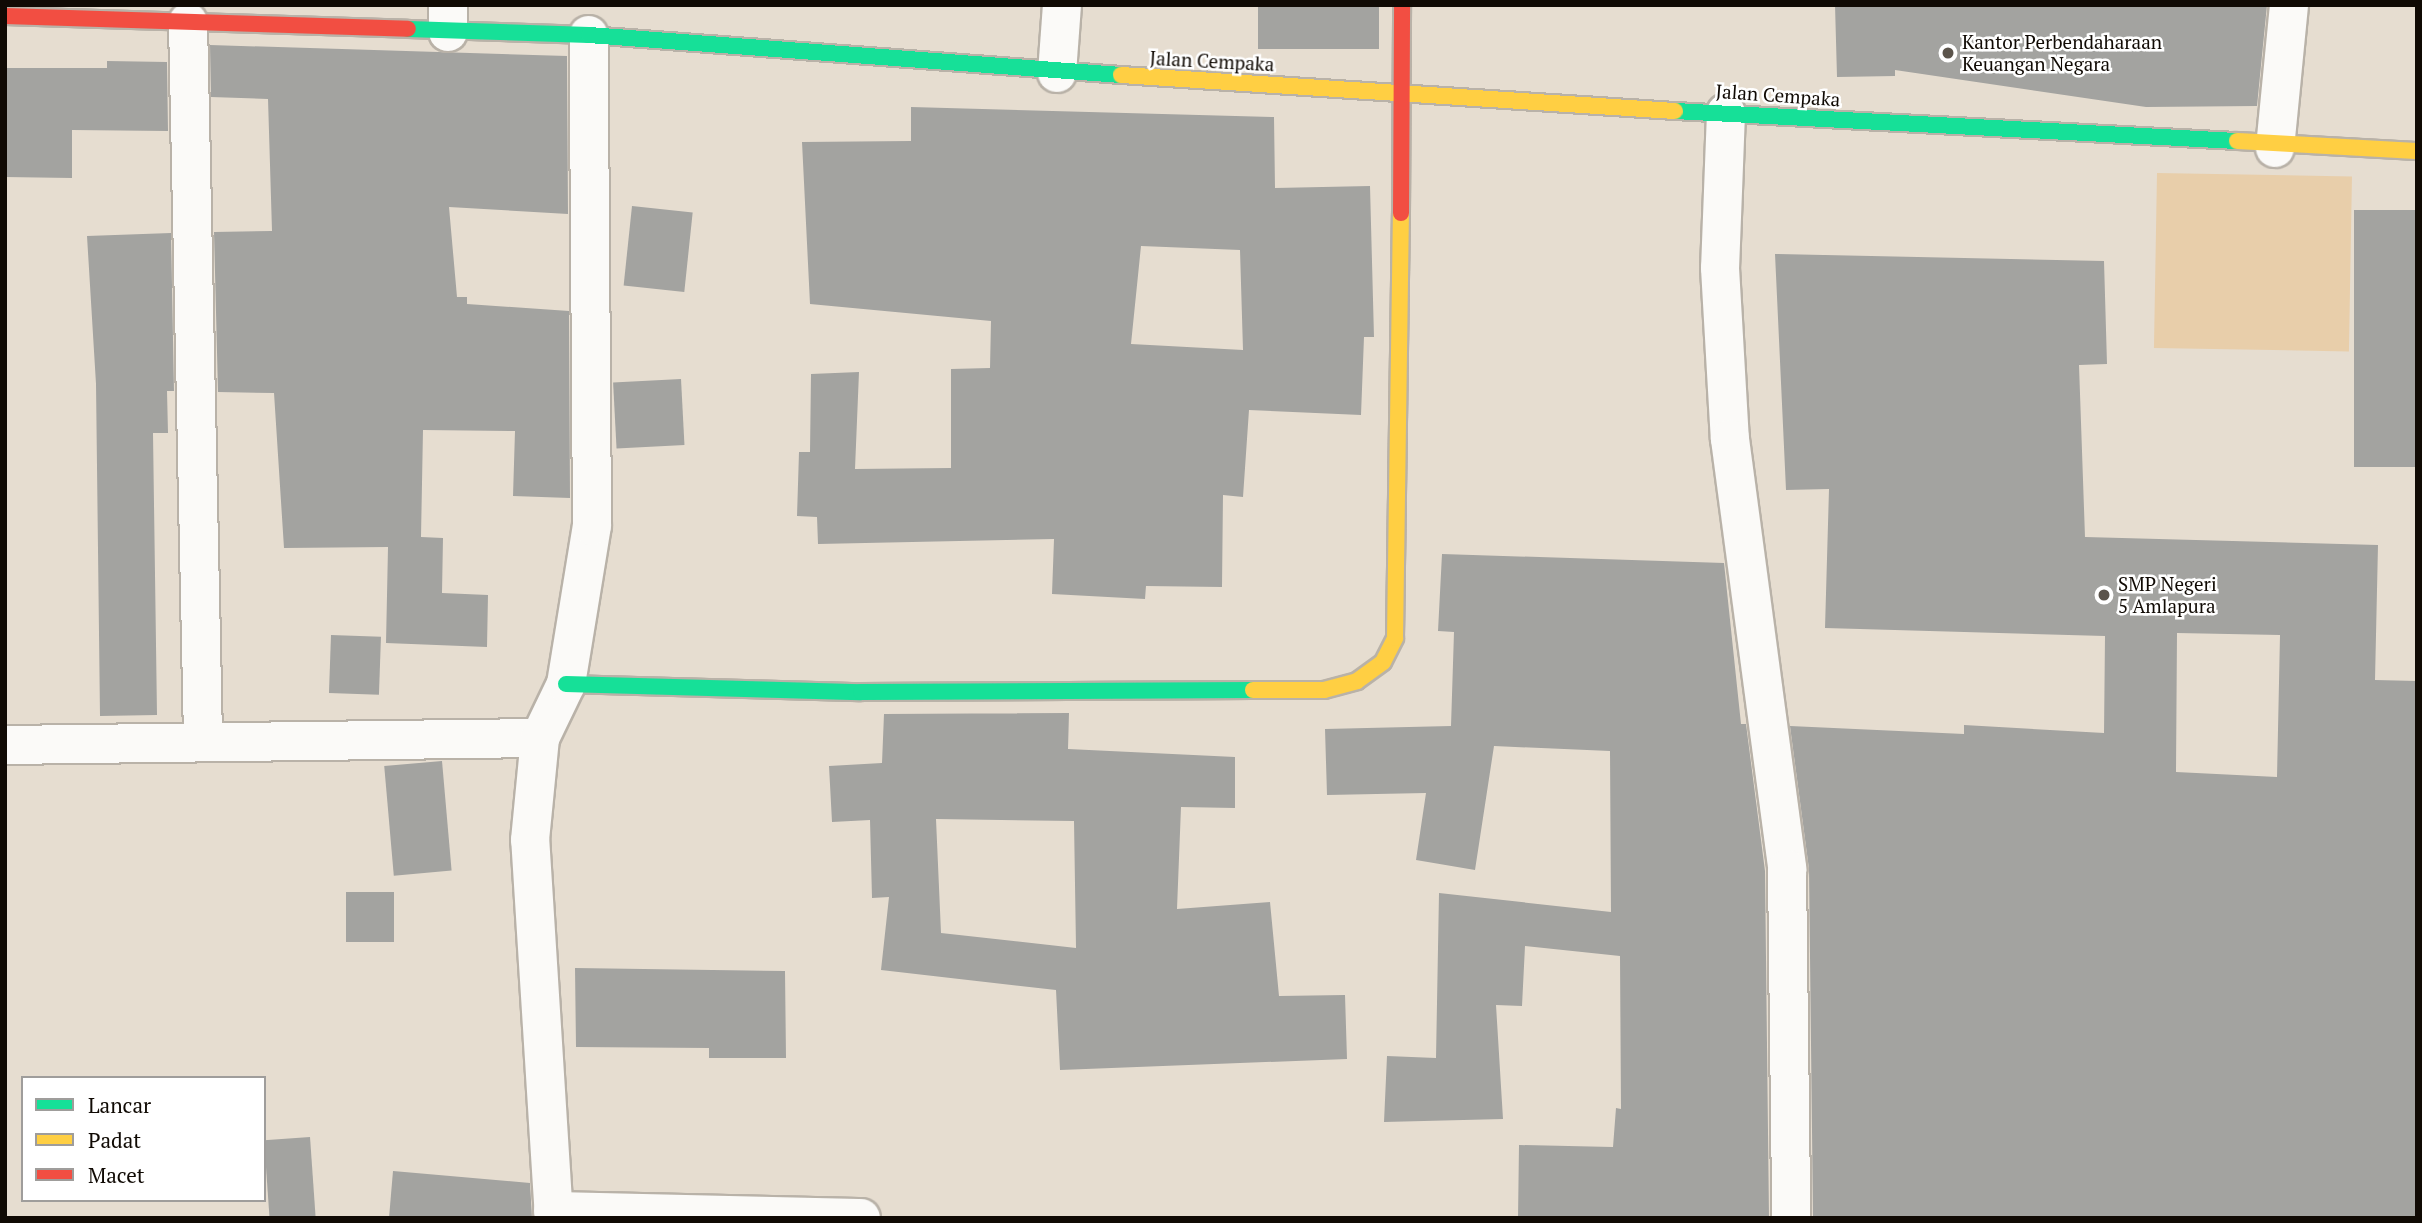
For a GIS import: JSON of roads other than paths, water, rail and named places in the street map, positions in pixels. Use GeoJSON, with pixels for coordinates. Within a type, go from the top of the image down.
{"type":"FeatureCollection","features":[{"type":"Feature","properties":{"kind":"street"},"geometry":{"type":"LineString","coordinates":[[1057,73],[1062,5]]}},
{"type":"Feature","properties":{"kind":"street"},"geometry":{"type":"LineString","coordinates":[[566,684],[875,692],[1324,690],[1357,681],[1383,662],[1395,638],[1402,5]]}},
{"type":"Feature","properties":{"kind":"street"},"geometry":{"type":"LineString","coordinates":[[2275,148],[2289,5]]}},
{"type":"Feature","properties":{"kind":"street","name":"Jalan Cempaka"},"geometry":{"type":"LineString","coordinates":[[20,13],[188,22],[448,19],[589,35],[1057,73],[1399,96],[1726,113],[2275,148],[2417,151]]}},
{"type":"Feature","properties":{"kind":"street"},"geometry":{"type":"LineString","coordinates":[[188,22],[202,741]]}},
{"type":"Feature","properties":{"kind":"street"},"geometry":{"type":"LineString","coordinates":[[589,35],[592,526],[566,684],[540,738],[530,841],[553,1215],[861,1218]]}},
{"type":"Feature","properties":{"kind":"street"},"geometry":{"type":"LineString","coordinates":[[1726,113],[1720,268],[1731,439],[1787,869],[1791,1218]]}},
{"type":"Feature","properties":{"kind":"street"},"geometry":{"type":"LineString","coordinates":[[5,745],[540,738]]}},
{"type":"Feature","properties":{"kind":"place","name":"Kantor Perbendaharaan Keuangan Negara"},"geometry":{"type":"Point","coordinates":[1948,53]}},
{"type":"Feature","properties":{"kind":"place","name":"SMP Negeri 5 Amlapura"},"geometry":{"type":"Point","coordinates":[2104,595]}}]}
